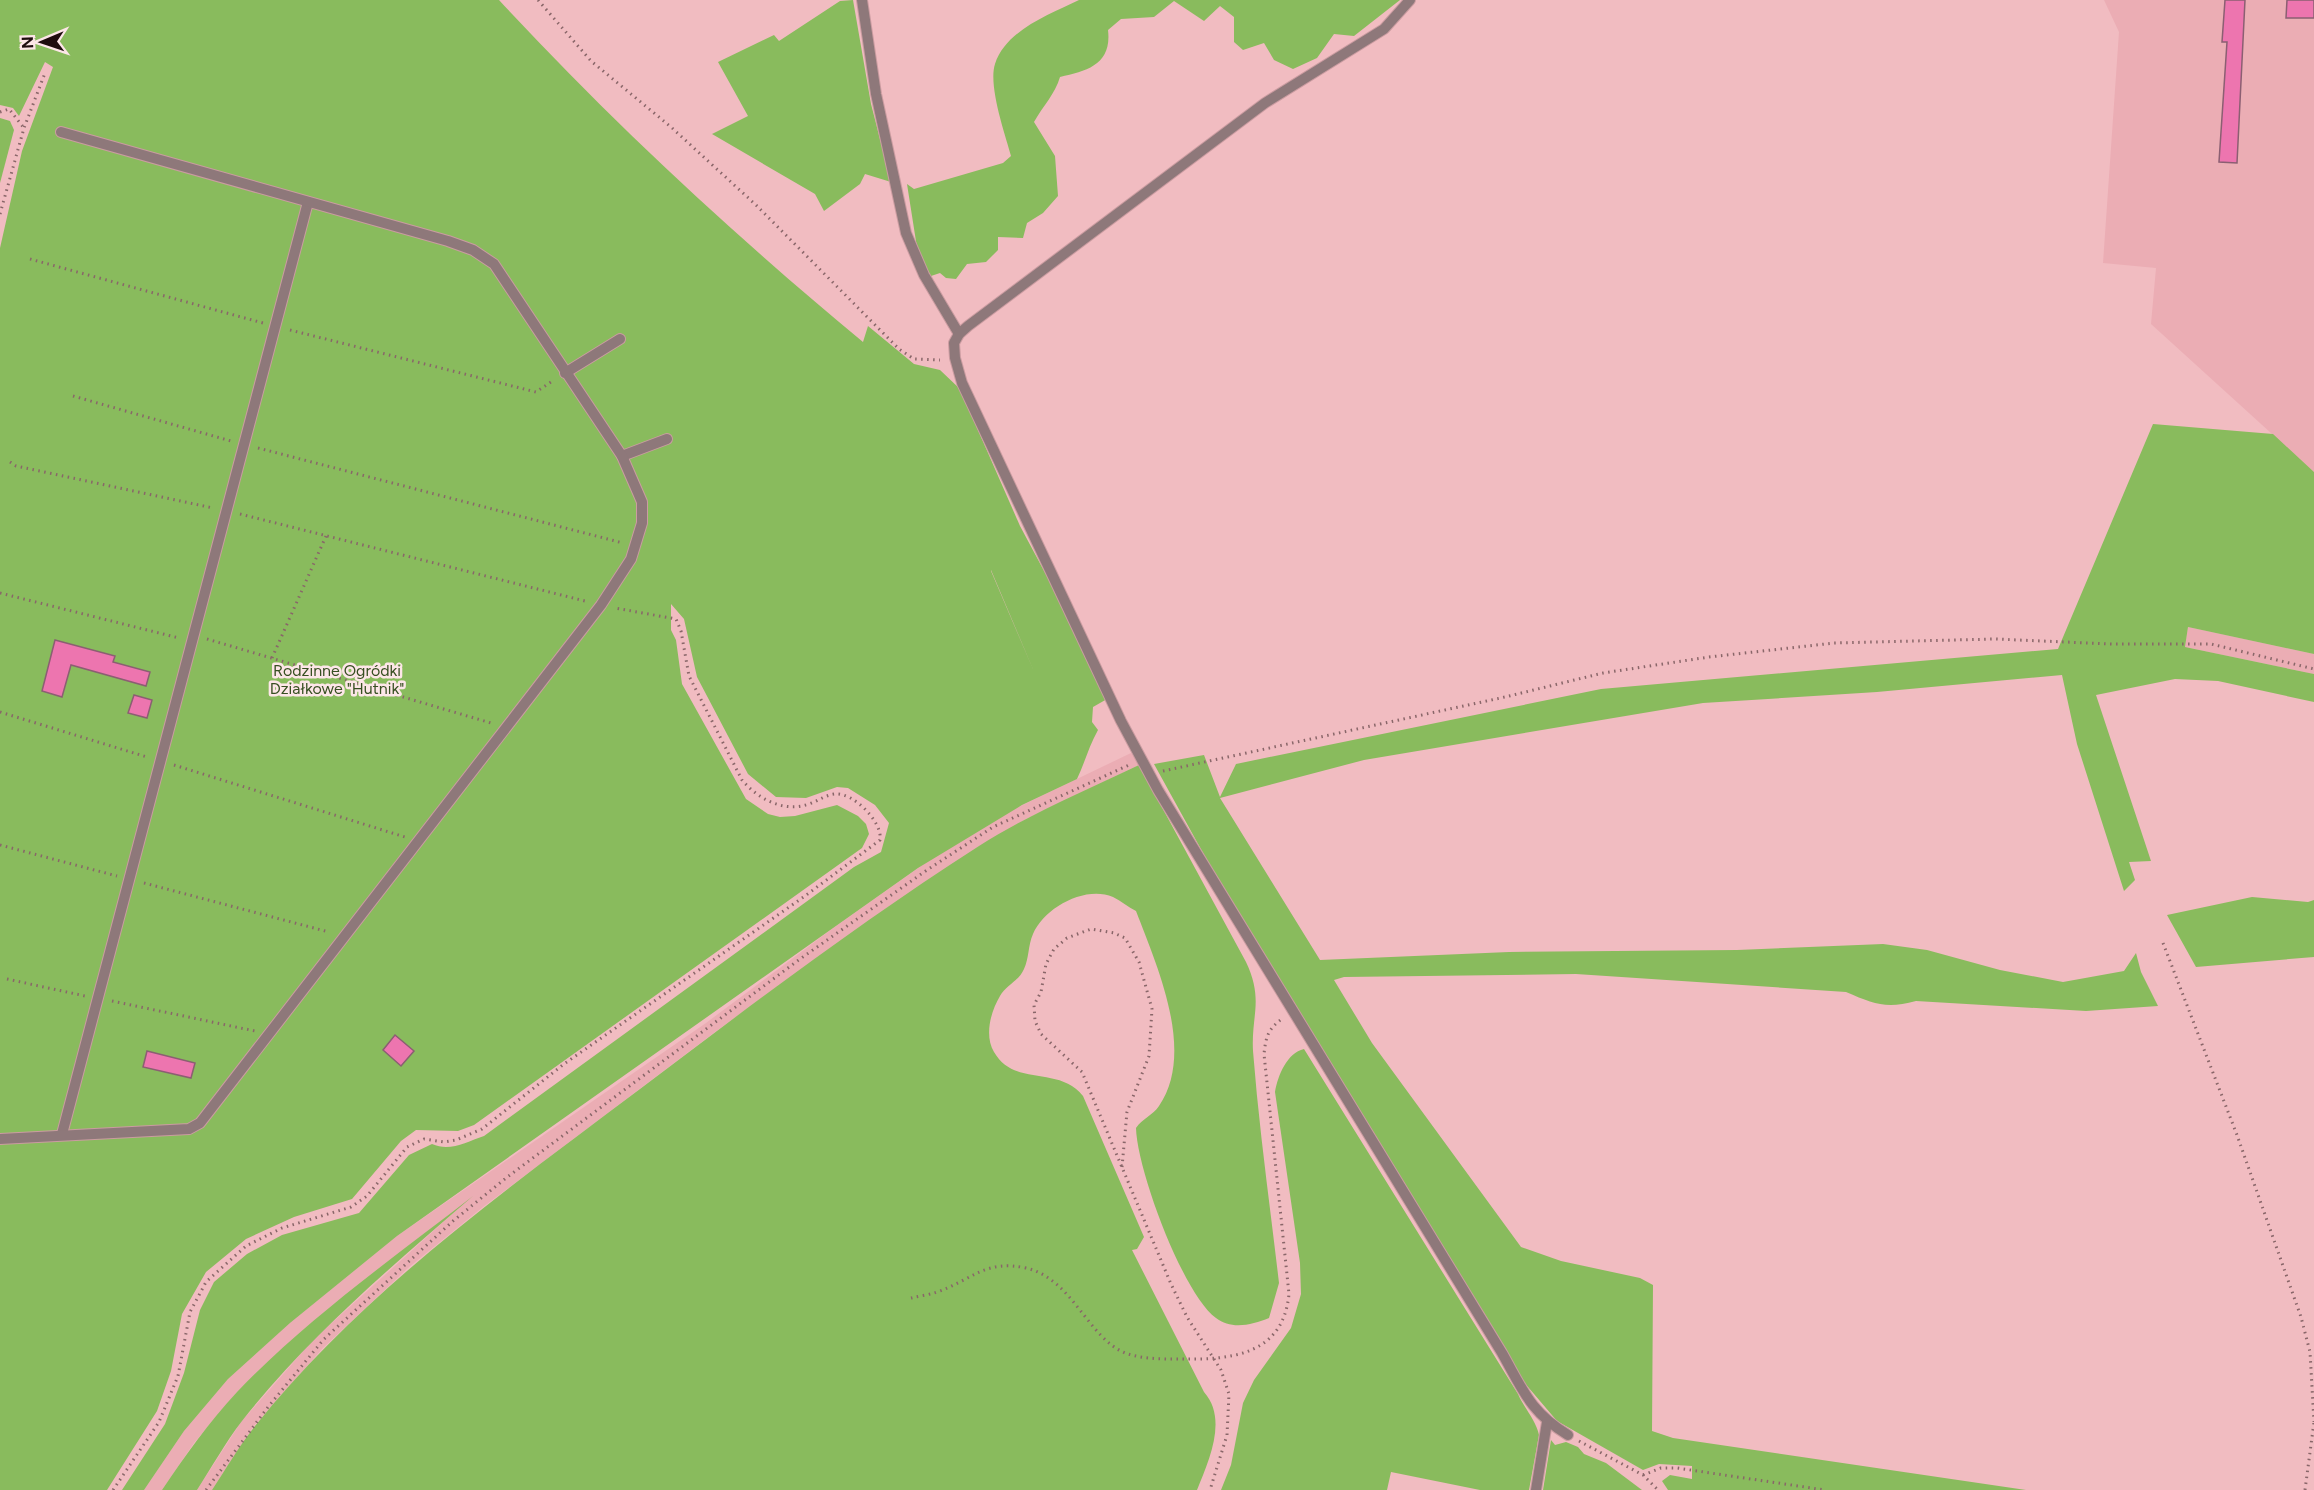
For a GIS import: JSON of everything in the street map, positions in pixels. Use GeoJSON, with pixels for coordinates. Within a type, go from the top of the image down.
{"type":"FeatureCollection","features":[{"type":"Feature","properties":{"kind":"lane"},"geometry":{"type":"LineString","coordinates":[[862,0],[876,94],[906,233],[924,275],[959,334]]}},
{"type":"Feature","properties":{"kind":"lane"},"geometry":{"type":"LineString","coordinates":[[1410,0],[1384,29],[1265,103],[959,334],[954,343],[955,358],[962,383],[998,464],[1149,774],[1291,1012],[1333,1075],[1533,1408],[1547,1422],[1568,1435]]}},
{"type":"Feature","properties":{"kind":"lane"},"geometry":{"type":"LineString","coordinates":[[0,1139],[189,1128],[210,1113],[268,1034],[601,605],[631,559],[642,523],[642,502],[622,456],[494,264],[473,250],[448,241],[62,132]]}},
{"type":"Feature","properties":{"kind":"lane"},"geometry":{"type":"LineString","coordinates":[[62,1134],[308,202]]}},
{"type":"Feature","properties":{"kind":"lane"},"geometry":{"type":"LineString","coordinates":[[565,373],[620,339]]}},
{"type":"Feature","properties":{"kind":"lane"},"geometry":{"type":"LineString","coordinates":[[622,456],[667,439]]}},
{"type":"Feature","properties":{"kind":"lane"},"geometry":{"type":"LineString","coordinates":[[1536,1490],[1547,1422]]}},
{"type":"Feature","properties":{"kind":"path"},"geometry":{"type":"LineString","coordinates":[[538,0],[591,61],[670,127],[756,205],[899,349],[914,359],[933,361],[955,358]]}},
{"type":"Feature","properties":{"kind":"path"},"geometry":{"type":"LineString","coordinates":[[0,214],[24,128],[45,74]]}},
{"type":"Feature","properties":{"kind":"path"},"geometry":{"type":"LineString","coordinates":[[0,112],[9,109],[24,128]]}},
{"type":"Feature","properties":{"kind":"path"},"geometry":{"type":"LineString","coordinates":[[30,259],[274,326],[536,392],[565,373]]}},
{"type":"Feature","properties":{"kind":"path"},"geometry":{"type":"LineString","coordinates":[[73,396],[618,544],[636,542]]}},
{"type":"Feature","properties":{"kind":"path"},"geometry":{"type":"LineString","coordinates":[[10,462],[16,466],[225,511],[601,605],[676,620],[681,631],[689,676],[742,780],[750,790],[776,805],[808,805],[837,793],[847,796],[873,816],[881,831],[880,840],[805,896],[630,1016],[482,1129],[456,1140],[444,1142],[424,1139],[416,1142],[407,1147],[368,1196],[351,1207],[282,1228],[246,1246],[206,1282],[190,1312],[178,1376],[159,1422],[113,1490]]}},
{"type":"Feature","properties":{"kind":"path"},"geometry":{"type":"LineString","coordinates":[[272,658],[326,536]]}},
{"type":"Feature","properties":{"kind":"path"},"geometry":{"type":"LineString","coordinates":[[0,593],[272,658],[506,728]]}},
{"type":"Feature","properties":{"kind":"path"},"geometry":{"type":"LineString","coordinates":[[1149,774],[1505,697],[1603,673],[1709,657],[1834,643],[1995,639],[2112,644],[2211,644],[2314,669]]}},
{"type":"Feature","properties":{"kind":"path"},"geometry":{"type":"LineString","coordinates":[[0,712],[418,840]]}},
{"type":"Feature","properties":{"kind":"path"},"geometry":{"type":"LineString","coordinates":[[206,1490],[268,1407],[324,1339],[453,1221],[506,1178],[800,959],[927,870],[993,827],[1142,759]]}},
{"type":"Feature","properties":{"kind":"path"},"geometry":{"type":"LineString","coordinates":[[0,845],[344,936]]}},
{"type":"Feature","properties":{"kind":"path"},"geometry":{"type":"LineString","coordinates":[[1122,1167],[1127,1112],[1149,1056],[1152,1009],[1139,962],[1125,938],[1114,933],[1091,929],[1067,938],[1054,949],[1046,964],[1041,992],[1034,1005],[1035,1021],[1041,1034],[1082,1072],[1122,1167],[1179,1301],[1226,1379],[1230,1413],[1222,1458],[1210,1490]]}},
{"type":"Feature","properties":{"kind":"path"},"geometry":{"type":"LineString","coordinates":[[2163,943],[2237,1135],[2301,1317],[2310,1352],[2314,1422],[2305,1490]]}},
{"type":"Feature","properties":{"kind":"path"},"geometry":{"type":"LineString","coordinates":[[7,979],[268,1034]]}},
{"type":"Feature","properties":{"kind":"path"},"geometry":{"type":"LineString","coordinates":[[910,1298],[937,1293],[980,1270],[1003,1265],[1028,1269],[1055,1283],[1100,1333],[1124,1352],[1150,1359],[1215,1360],[1252,1351],[1267,1342],[1288,1309],[1286,1247],[1264,1054],[1266,1036],[1270,1028],[1291,1012]]}},
{"type":"Feature","properties":{"kind":"path"},"geometry":{"type":"LineString","coordinates":[[1568,1435],[1643,1475],[1658,1490]]}},
{"type":"Feature","properties":{"kind":"path"},"geometry":{"type":"LineString","coordinates":[[1643,1475],[1661,1468],[1677,1468],[1824,1490]]}},
{"type":"Feature","properties":{"kind":"shaded area"},"geometry":{"type":"Polygon","coordinates":[[[2104,0],[2314,0],[2314,472],[2151,324],[2156,268],[2103,263],[2119,32],[2104,0]]]}},
{"type":"Feature","properties":{"kind":"shaded area"},"geometry":{"type":"Polygon","coordinates":[[[2188,627],[2314,654],[2314,674],[2185,647],[2188,627]]]}},
{"type":"Feature","properties":{"kind":"shaded area"},"geometry":{"type":"Polygon","coordinates":[[[1131,753],[1139,765],[1026,819],[980,846],[843,939],[715,1032],[483,1207],[408,1268],[323,1348],[253,1427],[212,1490],[197,1490],[241,1422],[313,1340],[461,1206],[298,1336],[237,1392],[194,1443],[162,1490],[144,1490],[184,1431],[228,1379],[290,1323],[397,1236],[706,1023],[832,929],[975,828],[1131,753]]]}},
{"type":"Feature","properties":{"kind":"green space","name":"Rodzinne Ogródki Działkowe \"Hutnik\""},"geometry":{"type":"Polygon","coordinates":[[[0,0],[499,0],[630,134],[815,302],[863,342],[868,326],[914,364],[940,370],[960,389],[1020,526],[1058,597],[1107,699],[1093,707],[1092,722],[1098,730],[1077,779],[1022,805],[918,868],[397,1236],[290,1323],[228,1379],[184,1431],[144,1490],[122,1490],[165,1424],[184,1373],[200,1310],[214,1282],[247,1254],[282,1235],[359,1213],[409,1155],[432,1144],[452,1147],[484,1136],[854,867],[881,852],[889,823],[875,805],[848,788],[837,787],[806,798],[776,797],[748,774],[697,677],[684,619],[671,604],[671,630],[676,640],[682,684],[746,799],[768,814],[780,817],[795,816],[837,805],[858,816],[866,824],[869,834],[862,848],[474,1125],[458,1131],[416,1130],[401,1141],[352,1199],[294,1217],[246,1239],[206,1272],[182,1314],[171,1371],[157,1411],[107,1490],[0,1490],[0,248],[22,151],[53,67],[45,62],[19,116],[13,108],[0,105],[0,0]]]}},
{"type":"Feature","properties":{"kind":"green space"},"geometry":{"type":"Polygon","coordinates":[[[853,0],[871,104],[891,182],[865,174],[860,184],[824,211],[815,194],[712,134],[748,116],[718,62],[774,35],[779,41],[840,1],[853,0]]]}},
{"type":"Feature","properties":{"kind":"green space"},"geometry":{"type":"Polygon","coordinates":[[[1079,0],[1400,0],[1354,36],[1334,34],[1317,58],[1293,69],[1274,60],[1264,43],[1243,50],[1234,42],[1234,17],[1220,6],[1204,21],[1174,1],[1154,17],[1121,19],[1108,30],[1108,42],[1102,58],[1089,68],[1060,77],[1034,122],[1055,156],[1058,196],[1043,213],[1027,223],[1023,238],[998,237],[998,250],[986,262],[967,264],[956,279],[946,278],[940,273],[931,276],[918,254],[907,184],[914,189],[1003,163],[1011,156],[995,97],[993,73],[995,64],[1001,52],[1019,32],[1043,17],[1079,0]]]}},
{"type":"Feature","properties":{"kind":"green space"},"geometry":{"type":"Polygon","coordinates":[[[0,118],[10,121],[14,130],[0,183],[0,118]]]}},
{"type":"Feature","properties":{"kind":"green space"},"geometry":{"type":"Polygon","coordinates":[[[2153,424],[2273,434],[2314,472],[2314,654],[2188,627],[2185,647],[2314,674],[2314,702],[2218,681],[2175,679],[2096,695],[2151,861],[2129,862],[2135,880],[2124,891],[2077,744],[2062,675],[1877,692],[1703,703],[1364,760],[1220,798],[1320,960],[1509,952],[1737,950],[1883,944],[1927,950],[2000,970],[2063,982],[2124,971],[2136,953],[2141,972],[2158,1006],[2086,1011],[1916,1001],[1888,1005],[1846,992],[1576,974],[1344,977],[1334,980],[1372,1043],[1521,1247],[1561,1261],[1640,1278],[1653,1285],[1652,1431],[1673,1438],[2026,1490],[1668,1490],[1662,1481],[1670,1475],[1692,1479],[1692,1466],[1659,1464],[1643,1470],[1557,1421],[1523,1381],[1235,911],[1154,764],[1204,755],[1220,797],[1236,764],[1601,689],[2058,649],[2153,424]]]}},
{"type":"Feature","properties":{"kind":"green space"},"geometry":{"type":"Polygon","coordinates":[[[1139,765],[1246,962],[1254,987],[1256,997],[1253,1051],[1279,1283],[1269,1318],[1256,1323],[1228,1324],[1216,1318],[1203,1305],[1176,1258],[1153,1200],[1138,1147],[1136,1128],[1159,1106],[1169,1084],[1174,1060],[1174,1035],[1162,983],[1136,911],[1113,897],[1090,894],[1067,901],[1046,916],[1038,924],[1033,934],[1022,973],[1003,992],[997,1002],[990,1023],[989,1038],[994,1052],[1013,1070],[1062,1081],[1083,1096],[1144,1237],[1137,1249],[1132,1250],[1215,1414],[1211,1453],[1197,1490],[212,1490],[255,1426],[341,1331],[437,1246],[537,1166],[765,995],[935,875],[1018,824],[1139,765]]]}},
{"type":"Feature","properties":{"kind":"green space"},"geometry":{"type":"Polygon","coordinates":[[[2252,897],[2308,902],[2314,900],[2314,957],[2196,967],[2167,915],[2252,897]]]}},
{"type":"Feature","properties":{"kind":"green space"},"geometry":{"type":"Polygon","coordinates":[[[1304,1049],[1535,1424],[1539,1435],[1529,1490],[1480,1490],[1391,1472],[1387,1490],[1221,1490],[1231,1465],[1243,1403],[1254,1380],[1291,1328],[1301,1294],[1300,1263],[1275,1092],[1278,1079],[1288,1060],[1304,1049]]]}},
{"type":"Feature","properties":{"kind":"green space"},"geometry":{"type":"Polygon","coordinates":[[[473,1196],[352,1303],[295,1360],[242,1421],[197,1490],[162,1490],[217,1415],[264,1365],[321,1314],[473,1196]]]}},
{"type":"Feature","properties":{"kind":"green space"},"geometry":{"type":"Polygon","coordinates":[[[1551,1440],[1555,1445],[1566,1442],[1578,1447],[1584,1454],[1606,1463],[1642,1490],[1543,1490],[1551,1440]]]}},
{"type":"Feature","properties":{"kind":"building"},"geometry":{"type":"Polygon","coordinates":[[[2225,0],[2245,0],[2237,163],[2219,162],[2227,42],[2222,42],[2225,0]]]}},
{"type":"Feature","properties":{"kind":"building"},"geometry":{"type":"Polygon","coordinates":[[[2287,0],[2314,0],[2314,18],[2286,18],[2287,0]]]}},
{"type":"Feature","properties":{"kind":"building"},"geometry":{"type":"Polygon","coordinates":[[[55,640],[115,656],[113,662],[150,672],[146,686],[71,665],[62,697],[42,691],[55,640]]]}},
{"type":"Feature","properties":{"kind":"building"},"geometry":{"type":"Polygon","coordinates":[[[134,695],[152,700],[147,718],[128,713],[134,695]]]}},
{"type":"Feature","properties":{"kind":"building"},"geometry":{"type":"Polygon","coordinates":[[[395,1035],[414,1051],[401,1066],[383,1050],[395,1035]]]}},
{"type":"Feature","properties":{"kind":"building"},"geometry":{"type":"Polygon","coordinates":[[[147,1051],[195,1063],[191,1078],[143,1067],[147,1051]]]}}]}
